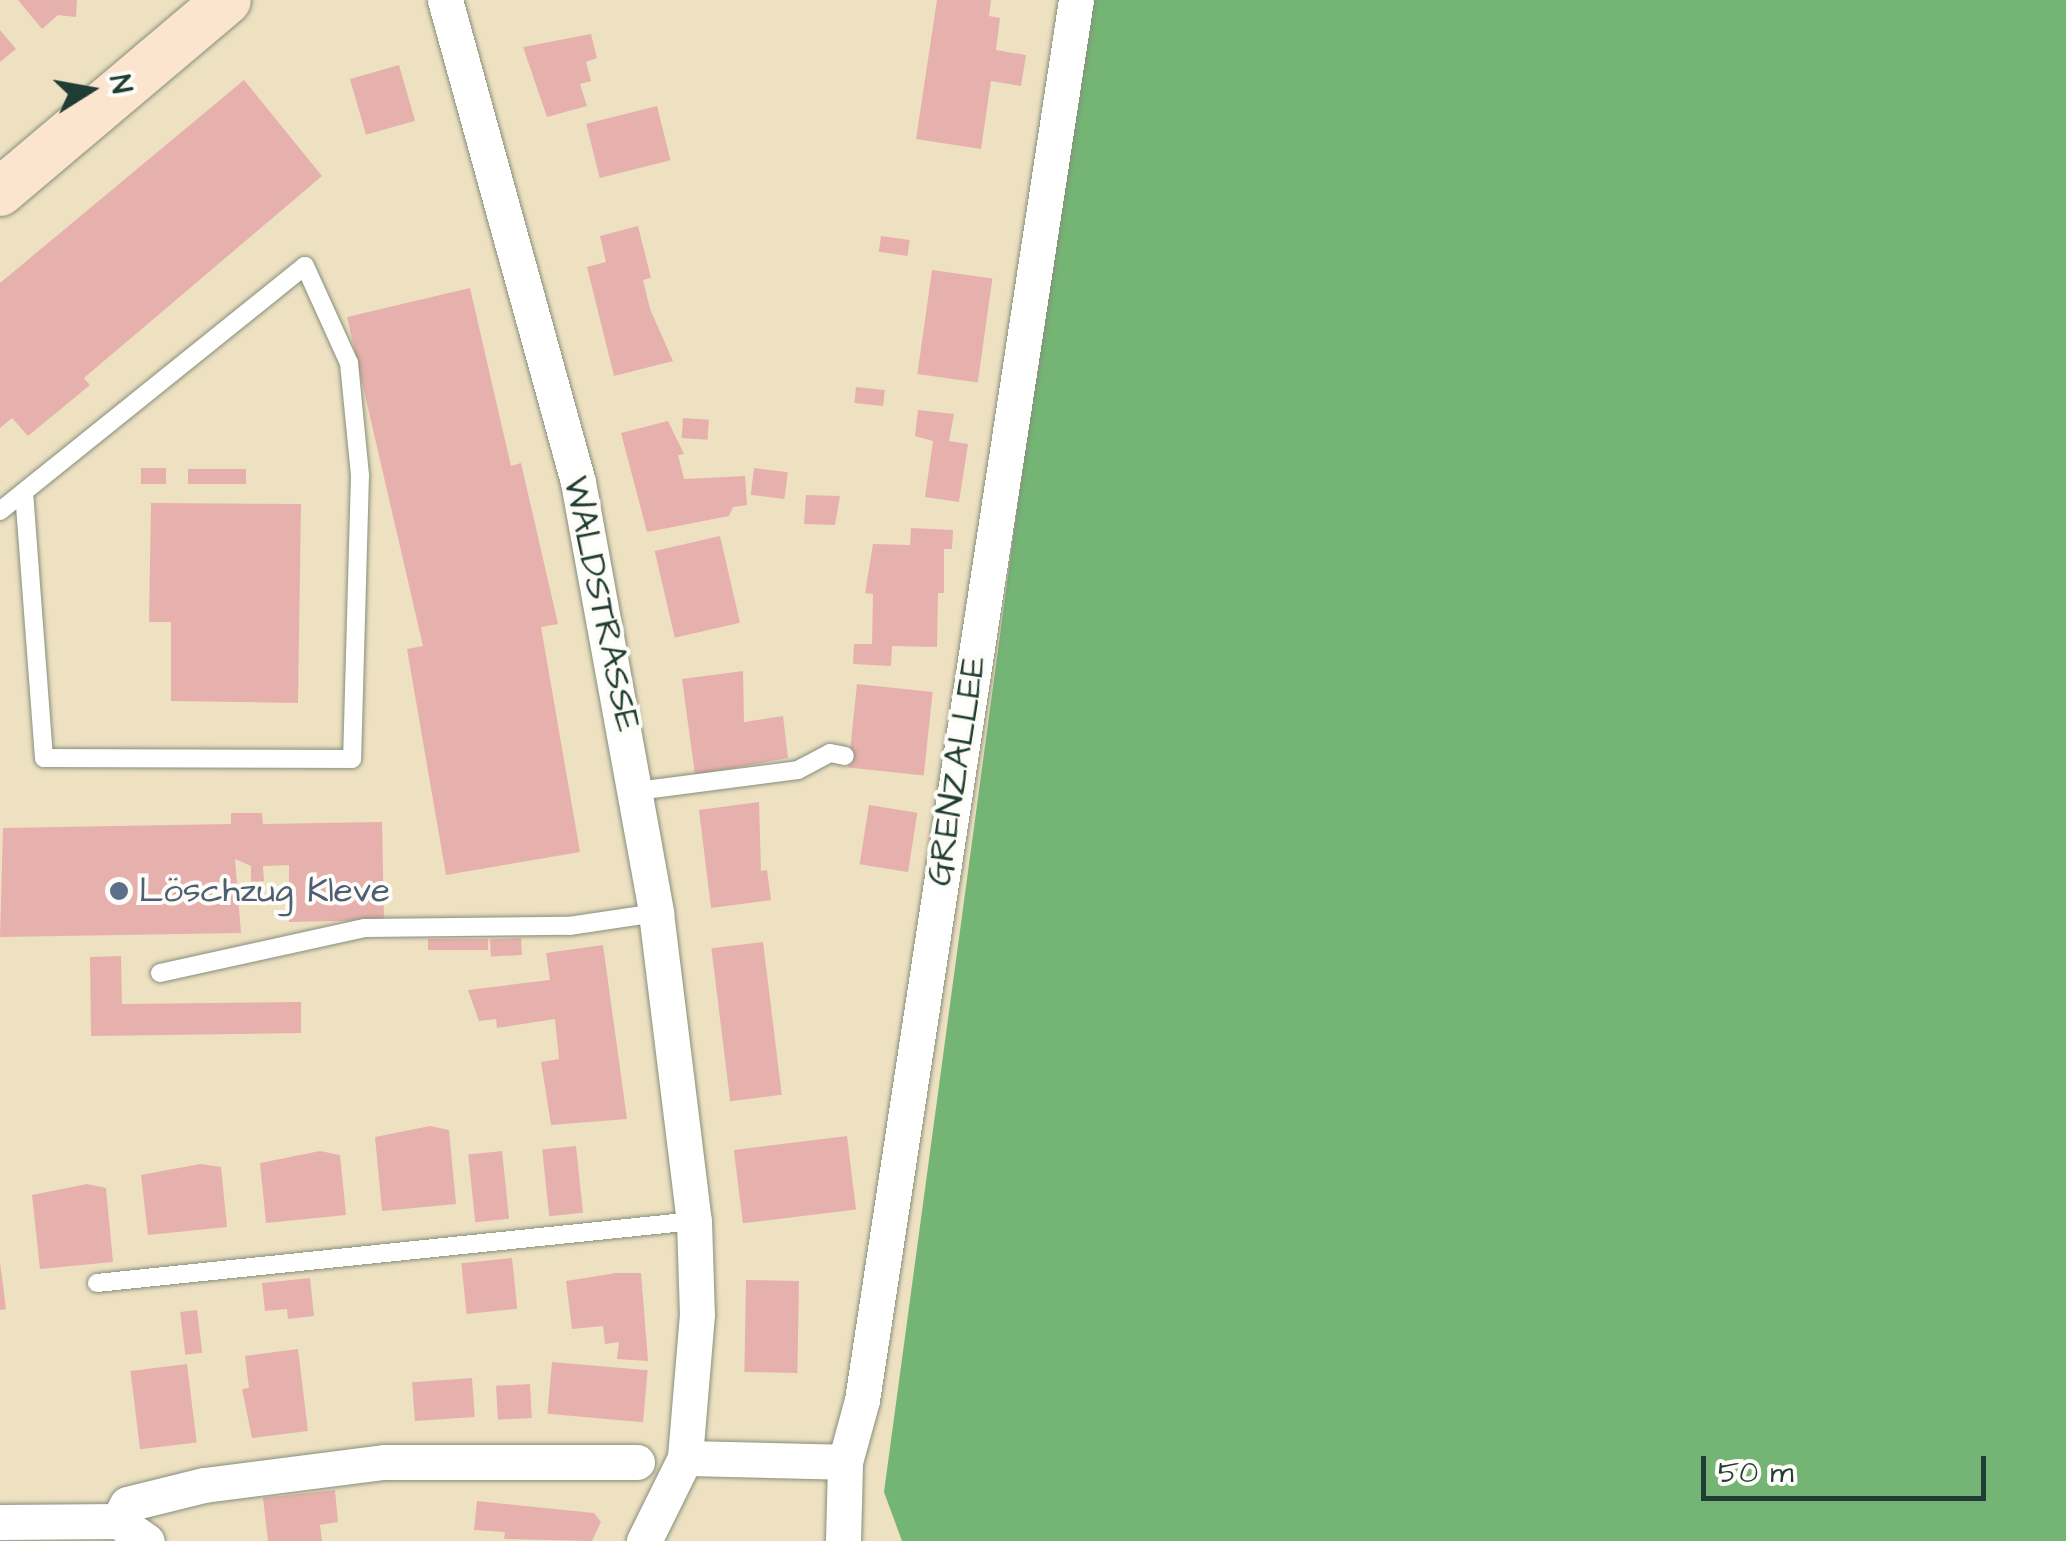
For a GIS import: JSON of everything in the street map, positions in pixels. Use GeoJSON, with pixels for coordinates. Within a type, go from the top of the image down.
{"type":"FeatureCollection","features":[{"type":"Feature","properties":{"kind":"main road"},"geometry":{"type":"LineString","coordinates":[[0,192],[227,0]]}},
{"type":"Feature","properties":{"kind":"street","name":"WALDSTRASSE"},"geometry":{"type":"LineString","coordinates":[[444,0],[578,482],[637,791],[656,914],[694,1221],[694,1404],[685,1458],[644,1541]]}},
{"type":"Feature","properties":{"kind":"street","name":"GRENZALLEE"},"geometry":{"type":"LineString","coordinates":[[843,1541],[845,1462],[862,1400],[1076,0]]}},
{"type":"Feature","properties":{"kind":"street"},"geometry":{"type":"LineString","coordinates":[[685,1458],[845,1462]]}},
{"type":"Feature","properties":{"kind":"street"},"geometry":{"type":"LineString","coordinates":[[0,1522],[133,1531],[127,1504],[204,1485],[384,1462],[637,1462]]}},
{"type":"Feature","properties":{"kind":"lane"},"geometry":{"type":"LineString","coordinates":[[0,511],[305,266],[349,363],[360,475],[352,759],[44,758],[24,493]]}},
{"type":"Feature","properties":{"kind":"lane"},"geometry":{"type":"LineString","coordinates":[[637,791],[798,770],[830,752],[846,756]]}},
{"type":"Feature","properties":{"kind":"lane"},"geometry":{"type":"LineString","coordinates":[[160,974],[365,928],[568,926],[656,914]]}},
{"type":"Feature","properties":{"kind":"lane"},"geometry":{"type":"LineString","coordinates":[[97,1282],[694,1221]]}},
{"type":"Feature","properties":{"kind":"green space"},"geometry":{"type":"Polygon","coordinates":[[[1086,0],[2066,0],[2066,1541],[902,1541],[884,1492],[1086,0]]]}},
{"type":"Feature","properties":{"kind":"building"},"geometry":{"type":"Polygon","coordinates":[[[18,0],[77,0],[76,17],[58,15],[42,29],[18,0]]]}},
{"type":"Feature","properties":{"kind":"building"},"geometry":{"type":"Polygon","coordinates":[[[937,0],[991,0],[989,16],[1000,18],[996,50],[1026,55],[1021,86],[991,81],[981,149],[916,139],[937,0]]]}},
{"type":"Feature","properties":{"kind":"building"},"geometry":{"type":"Polygon","coordinates":[[[0,30],[16,49],[0,62],[0,30]]]}},
{"type":"Feature","properties":{"kind":"building"},"geometry":{"type":"Polygon","coordinates":[[[591,34],[597,58],[586,62],[591,81],[580,84],[587,106],[547,117],[523,47],[591,34]]]}},
{"type":"Feature","properties":{"kind":"building"},"geometry":{"type":"Polygon","coordinates":[[[399,65],[415,121],[366,135],[350,79],[399,65]]]}},
{"type":"Feature","properties":{"kind":"building"},"geometry":{"type":"Polygon","coordinates":[[[244,80],[322,176],[84,378],[90,385],[28,436],[12,418],[0,428],[0,283],[244,80]]]}},
{"type":"Feature","properties":{"kind":"building"},"geometry":{"type":"Polygon","coordinates":[[[657,106],[671,160],[600,178],[586,124],[657,106]]]}},
{"type":"Feature","properties":{"kind":"building"},"geometry":{"type":"Polygon","coordinates":[[[638,226],[651,278],[643,280],[650,309],[673,361],[614,376],[587,267],[606,262],[600,236],[638,226]]]}},
{"type":"Feature","properties":{"kind":"building"},"geometry":{"type":"Polygon","coordinates":[[[881,236],[910,240],[907,256],[879,252],[881,236]]]}},
{"type":"Feature","properties":{"kind":"building"},"geometry":{"type":"Polygon","coordinates":[[[932,270],[992,278],[978,382],[917,374],[932,270]]]}},
{"type":"Feature","properties":{"kind":"building"},"geometry":{"type":"Polygon","coordinates":[[[470,288],[511,466],[521,463],[558,624],[541,627],[580,852],[446,875],[407,649],[423,646],[347,317],[470,288]]]}},
{"type":"Feature","properties":{"kind":"building"},"geometry":{"type":"Polygon","coordinates":[[[856,387],[885,390],[883,406],[854,403],[856,387]]]}},
{"type":"Feature","properties":{"kind":"building"},"geometry":{"type":"Polygon","coordinates":[[[918,410],[954,414],[949,441],[968,444],[959,502],[925,497],[933,441],[915,436],[918,410]]]}},
{"type":"Feature","properties":{"kind":"building"},"geometry":{"type":"Polygon","coordinates":[[[683,418],[709,420],[708,440],[682,438],[683,418]]]}},
{"type":"Feature","properties":{"kind":"building"},"geometry":{"type":"Polygon","coordinates":[[[668,421],[684,454],[678,455],[684,479],[745,476],[747,505],[733,507],[729,516],[647,532],[621,433],[668,421]]]}},
{"type":"Feature","properties":{"kind":"building"},"geometry":{"type":"Polygon","coordinates":[[[141,468],[166,468],[166,484],[141,484],[141,468]]]}},
{"type":"Feature","properties":{"kind":"building"},"geometry":{"type":"Polygon","coordinates":[[[754,468],[788,472],[784,499],[751,495],[754,468]]]}},
{"type":"Feature","properties":{"kind":"building"},"geometry":{"type":"Polygon","coordinates":[[[188,469],[246,469],[246,484],[188,484],[188,469]]]}},
{"type":"Feature","properties":{"kind":"building"},"geometry":{"type":"Polygon","coordinates":[[[806,495],[840,496],[835,525],[804,524],[806,495]]]}},
{"type":"Feature","properties":{"kind":"building"},"geometry":{"type":"Polygon","coordinates":[[[151,503],[301,504],[298,703],[171,701],[171,622],[149,622],[151,503]]]}},
{"type":"Feature","properties":{"kind":"building"},"geometry":{"type":"Polygon","coordinates":[[[911,528],[953,530],[952,549],[944,549],[944,593],[938,593],[937,647],[892,646],[891,666],[853,664],[854,644],[872,644],[873,594],[865,593],[873,544],[910,545],[911,528]]]}},
{"type":"Feature","properties":{"kind":"building"},"geometry":{"type":"Polygon","coordinates":[[[720,536],[740,623],[675,638],[655,551],[720,536]]]}},
{"type":"Feature","properties":{"kind":"building"},"geometry":{"type":"Polygon","coordinates":[[[743,671],[744,722],[783,716],[788,758],[695,775],[682,679],[743,671]]]}},
{"type":"Feature","properties":{"kind":"building"},"geometry":{"type":"Polygon","coordinates":[[[857,684],[933,692],[924,775],[848,768],[857,684]]]}},
{"type":"Feature","properties":{"kind":"building"},"geometry":{"type":"Polygon","coordinates":[[[759,802],[761,871],[767,870],[771,900],[711,908],[699,810],[759,802]]]}},
{"type":"Feature","properties":{"kind":"building"},"geometry":{"type":"Polygon","coordinates":[[[869,805],[917,813],[908,872],[860,864],[869,805]]]}},
{"type":"Feature","properties":{"kind":"building","name":"Löschzug Kleve"},"geometry":{"type":"Polygon","coordinates":[[[231,813],[262,813],[263,824],[382,822],[384,920],[289,922],[289,865],[263,866],[264,881],[251,882],[251,866],[235,859],[241,933],[0,937],[3,828],[231,824],[231,813]]]}},
{"type":"Feature","properties":{"kind":"building"},"geometry":{"type":"Polygon","coordinates":[[[521,938],[522,955],[491,957],[490,940],[521,938]]]}},
{"type":"Feature","properties":{"kind":"building"},"geometry":{"type":"Polygon","coordinates":[[[428,939],[488,939],[488,950],[428,950],[428,939]]]}},
{"type":"Feature","properties":{"kind":"building"},"geometry":{"type":"Polygon","coordinates":[[[763,942],[782,1095],[730,1101],[711,948],[763,942]]]}},
{"type":"Feature","properties":{"kind":"building"},"geometry":{"type":"Polygon","coordinates":[[[603,945],[627,1119],[551,1125],[541,1062],[559,1059],[555,1019],[497,1028],[496,1019],[479,1021],[468,990],[550,980],[546,953],[603,945]]]}},
{"type":"Feature","properties":{"kind":"building"},"geometry":{"type":"Polygon","coordinates":[[[121,956],[122,1004],[301,1002],[301,1033],[91,1036],[90,957],[121,956]]]}},
{"type":"Feature","properties":{"kind":"building"},"geometry":{"type":"Polygon","coordinates":[[[430,1126],[449,1130],[456,1204],[382,1211],[375,1137],[430,1126]]]}},
{"type":"Feature","properties":{"kind":"building"},"geometry":{"type":"Polygon","coordinates":[[[847,1136],[856,1209],[743,1223],[734,1150],[847,1136]]]}},
{"type":"Feature","properties":{"kind":"building"},"geometry":{"type":"Polygon","coordinates":[[[576,1146],[583,1213],[549,1216],[542,1150],[576,1146]]]}},
{"type":"Feature","properties":{"kind":"building"},"geometry":{"type":"Polygon","coordinates":[[[320,1151],[340,1155],[346,1215],[266,1223],[260,1163],[320,1151]]]}},
{"type":"Feature","properties":{"kind":"building"},"geometry":{"type":"Polygon","coordinates":[[[502,1151],[509,1219],[475,1222],[468,1155],[502,1151]]]}},
{"type":"Feature","properties":{"kind":"building"},"geometry":{"type":"Polygon","coordinates":[[[200,1164],[221,1167],[227,1227],[148,1235],[141,1175],[200,1164]]]}},
{"type":"Feature","properties":{"kind":"building"},"geometry":{"type":"Polygon","coordinates":[[[87,1184],[106,1188],[113,1262],[40,1269],[32,1195],[87,1184]]]}},
{"type":"Feature","properties":{"kind":"building"},"geometry":{"type":"Polygon","coordinates":[[[512,1258],[517,1309],[467,1314],[461,1263],[512,1258]]]}},
{"type":"Feature","properties":{"kind":"building"},"geometry":{"type":"Polygon","coordinates":[[[0,1262],[6,1309],[0,1310],[0,1262]]]}},
{"type":"Feature","properties":{"kind":"building"},"geometry":{"type":"Polygon","coordinates":[[[641,1273],[648,1361],[617,1359],[619,1342],[605,1344],[603,1326],[572,1329],[566,1281],[641,1273]]]}},
{"type":"Feature","properties":{"kind":"building"},"geometry":{"type":"Polygon","coordinates":[[[310,1278],[314,1316],[288,1319],[287,1309],[265,1311],[262,1283],[310,1278]]]}},
{"type":"Feature","properties":{"kind":"building"},"geometry":{"type":"Polygon","coordinates":[[[746,1280],[799,1281],[797,1373],[744,1372],[746,1280]]]}},
{"type":"Feature","properties":{"kind":"building"},"geometry":{"type":"Polygon","coordinates":[[[197,1310],[202,1353],[185,1355],[180,1312],[197,1310]]]}},
{"type":"Feature","properties":{"kind":"building"},"geometry":{"type":"Polygon","coordinates":[[[298,1349],[308,1431],[252,1438],[242,1389],[249,1388],[245,1356],[298,1349]]]}},
{"type":"Feature","properties":{"kind":"building"},"geometry":{"type":"Polygon","coordinates":[[[552,1362],[648,1370],[643,1422],[547,1414],[552,1362]]]}},
{"type":"Feature","properties":{"kind":"building"},"geometry":{"type":"Polygon","coordinates":[[[187,1364],[197,1442],[140,1449],[130,1371],[187,1364]]]}},
{"type":"Feature","properties":{"kind":"building"},"geometry":{"type":"Polygon","coordinates":[[[472,1378],[475,1417],[415,1421],[412,1382],[472,1378]]]}},
{"type":"Feature","properties":{"kind":"building"},"geometry":{"type":"Polygon","coordinates":[[[530,1384],[532,1418],[498,1420],[496,1386],[530,1384]]]}},
{"type":"Feature","properties":{"kind":"building"},"geometry":{"type":"Polygon","coordinates":[[[335,1490],[338,1522],[320,1525],[322,1541],[268,1541],[263,1498],[335,1490]]]}},
{"type":"Feature","properties":{"kind":"building"},"geometry":{"type":"Polygon","coordinates":[[[477,1501],[594,1513],[601,1522],[592,1541],[504,1539],[505,1532],[474,1530],[477,1501]]]}},
{"type":"Feature","properties":{"kind":"place","name":"Löschzug Kleve"},"geometry":{"type":"Point","coordinates":[119,891]}}]}
